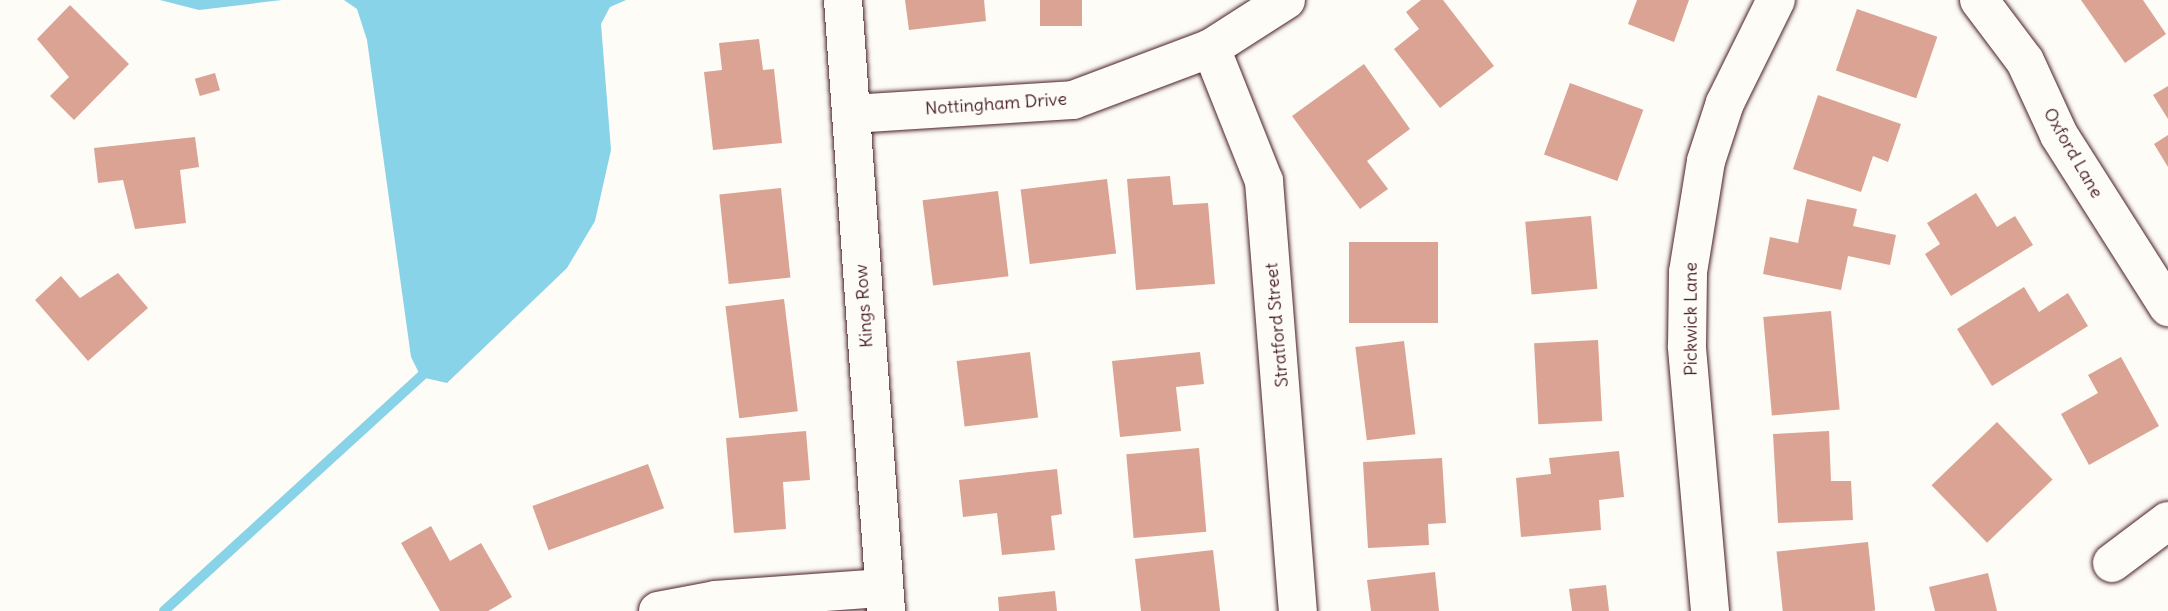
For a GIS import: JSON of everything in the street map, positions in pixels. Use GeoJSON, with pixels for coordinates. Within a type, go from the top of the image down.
{"type":"FeatureCollection","features":[{"type":"Feature","properties":{"kind":"street","name":"Kings Row"},"geometry":{"type":"LineString","coordinates":[[843,0],[885,600]]}},
{"type":"Feature","properties":{"kind":"street","name":"Nottingham Drive"},"geometry":{"type":"LineString","coordinates":[[850,114],[1073,100],[1211,48],[1286,0]]}},
{"type":"Feature","properties":{"kind":"street","name":"Pickwick Lane"},"geometry":{"type":"LineString","coordinates":[[1710,611],[1687,346],[1688,272],[1706,162],[1725,103],[1776,0]]}},
{"type":"Feature","properties":{"kind":"street","name":"Oxford Lane"},"geometry":{"type":"LineString","coordinates":[[1979,0],[2025,61],[2059,135],[2168,307]]}},
{"type":"Feature","properties":{"kind":"street","name":"Stratford Street"},"geometry":{"type":"LineString","coordinates":[[1211,48],[1264,181],[1298,611]]}},
{"type":"Feature","properties":{"kind":"street"},"geometry":{"type":"LineString","coordinates":[[2112,563],[2168,521]]}},
{"type":"Feature","properties":{"kind":"street"},"geometry":{"type":"LineString","coordinates":[[658,611],[885,600]]}},
{"type":"Feature","properties":{"kind":"water"},"geometry":{"type":"Polygon","coordinates":[[[160,0],[282,0],[199,10],[160,0]]]}},
{"type":"Feature","properties":{"kind":"water"},"geometry":{"type":"Polygon","coordinates":[[[344,0],[626,0],[610,7],[601,24],[611,150],[595,221],[567,268],[447,383],[421,377],[411,357],[367,40],[357,9],[344,0]]]}},
{"type":"Feature","properties":{"kind":"building"},"geometry":{"type":"Polygon","coordinates":[[[905,0],[984,0],[986,21],[909,30],[905,0]]]}},
{"type":"Feature","properties":{"kind":"building"},"geometry":{"type":"Polygon","coordinates":[[[1040,0],[1082,0],[1082,26],[1040,26],[1040,0]]]}},
{"type":"Feature","properties":{"kind":"building"},"geometry":{"type":"Polygon","coordinates":[[[1421,0],[1443,0],[1494,66],[1440,108],[1394,49],[1419,29],[1406,12],[1421,0]]]}},
{"type":"Feature","properties":{"kind":"building"},"geometry":{"type":"Polygon","coordinates":[[[1637,0],[1689,0],[1674,42],[1628,24],[1637,0]]]}},
{"type":"Feature","properties":{"kind":"building"},"geometry":{"type":"Polygon","coordinates":[[[2081,0],[2143,0],[2166,34],[2125,63],[2081,0]]]}},
{"type":"Feature","properties":{"kind":"building"},"geometry":{"type":"Polygon","coordinates":[[[70,5],[129,64],[74,120],[50,96],[69,77],[37,39],[70,5]]]}},
{"type":"Feature","properties":{"kind":"building"},"geometry":{"type":"Polygon","coordinates":[[[1857,9],[1937,37],[1916,98],[1836,70],[1857,9]]]}},
{"type":"Feature","properties":{"kind":"building"},"geometry":{"type":"Polygon","coordinates":[[[759,39],[763,70],[774,69],[782,143],[713,150],[704,72],[722,70],[719,43],[759,39]]]}},
{"type":"Feature","properties":{"kind":"building"},"geometry":{"type":"Polygon","coordinates":[[[1364,64],[1410,129],[1367,161],[1388,189],[1360,209],[1292,116],[1364,64]]]}},
{"type":"Feature","properties":{"kind":"building"},"geometry":{"type":"Polygon","coordinates":[[[215,73],[220,90],[200,96],[195,79],[215,73]]]}},
{"type":"Feature","properties":{"kind":"building"},"geometry":{"type":"Polygon","coordinates":[[[1570,83],[1643,110],[1617,181],[1544,154],[1570,83]]]}},
{"type":"Feature","properties":{"kind":"building"},"geometry":{"type":"Polygon","coordinates":[[[2168,86],[2168,119],[2153,95],[2168,86]]]}},
{"type":"Feature","properties":{"kind":"building"},"geometry":{"type":"Polygon","coordinates":[[[1818,95],[1901,124],[1888,162],[1873,156],[1861,192],[1793,169],[1818,95]]]}},
{"type":"Feature","properties":{"kind":"building"},"geometry":{"type":"Polygon","coordinates":[[[2168,135],[2168,167],[2154,144],[2168,135]]]}},
{"type":"Feature","properties":{"kind":"building"},"geometry":{"type":"Polygon","coordinates":[[[195,137],[199,167],[180,170],[186,223],[135,229],[123,180],[98,183],[94,148],[195,137]]]}},
{"type":"Feature","properties":{"kind":"building"},"geometry":{"type":"Polygon","coordinates":[[[1170,176],[1173,205],[1208,203],[1215,284],[1136,290],[1127,179],[1170,176]]]}},
{"type":"Feature","properties":{"kind":"building"},"geometry":{"type":"Polygon","coordinates":[[[1107,179],[1116,253],[1030,264],[1021,190],[1107,179]]]}},
{"type":"Feature","properties":{"kind":"building"},"geometry":{"type":"Polygon","coordinates":[[[781,188],[790,278],[729,284],[719,194],[781,188]]]}},
{"type":"Feature","properties":{"kind":"building"},"geometry":{"type":"Polygon","coordinates":[[[998,191],[1008,276],[933,286],[923,200],[998,191]]]}},
{"type":"Feature","properties":{"kind":"building"},"geometry":{"type":"Polygon","coordinates":[[[1976,193],[1997,227],[2015,216],[2033,245],[1951,296],[1925,254],[1940,244],[1927,223],[1976,193]]]}},
{"type":"Feature","properties":{"kind":"building"},"geometry":{"type":"Polygon","coordinates":[[[1807,199],[1857,209],[1853,226],[1896,235],[1890,265],[1848,256],[1841,290],[1763,274],[1770,237],[1798,243],[1807,199]]]}},
{"type":"Feature","properties":{"kind":"building"},"geometry":{"type":"Polygon","coordinates":[[[1591,216],[1597,289],[1532,294],[1525,222],[1591,216]]]}},
{"type":"Feature","properties":{"kind":"building"},"geometry":{"type":"Polygon","coordinates":[[[1349,242],[1438,242],[1438,323],[1349,323],[1349,242]]]}},
{"type":"Feature","properties":{"kind":"building"},"geometry":{"type":"Polygon","coordinates":[[[118,273],[148,308],[88,361],[35,300],[61,276],[80,298],[118,273]]]}},
{"type":"Feature","properties":{"kind":"building"},"geometry":{"type":"Polygon","coordinates":[[[2024,287],[2039,312],[2068,293],[2088,326],[1992,386],[1957,329],[2024,287]]]}},
{"type":"Feature","properties":{"kind":"building"},"geometry":{"type":"Polygon","coordinates":[[[784,299],[798,411],[739,418],[725,306],[784,299]]]}},
{"type":"Feature","properties":{"kind":"building"},"geometry":{"type":"Polygon","coordinates":[[[1831,311],[1840,410],[1772,416],[1763,317],[1831,311]]]}},
{"type":"Feature","properties":{"kind":"building"},"geometry":{"type":"Polygon","coordinates":[[[1598,340],[1602,421],[1538,424],[1534,343],[1598,340]]]}},
{"type":"Feature","properties":{"kind":"building"},"geometry":{"type":"Polygon","coordinates":[[[1404,341],[1415,434],[1367,440],[1355,347],[1404,341]]]}},
{"type":"Feature","properties":{"kind":"building"},"geometry":{"type":"Polygon","coordinates":[[[1030,352],[1038,418],[965,427],[957,361],[1030,352]]]}},
{"type":"Feature","properties":{"kind":"building"},"geometry":{"type":"Polygon","coordinates":[[[1200,352],[1204,384],[1176,387],[1181,431],[1120,437],[1112,361],[1200,352]]]}},
{"type":"Feature","properties":{"kind":"building"},"geometry":{"type":"Polygon","coordinates":[[[2121,357],[2159,426],[2089,465],[2061,414],[2098,393],[2088,375],[2121,357]]]}},
{"type":"Feature","properties":{"kind":"building"},"geometry":{"type":"Polygon","coordinates":[[[1997,422],[2053,480],[1987,543],[1932,485],[1997,422]]]}},
{"type":"Feature","properties":{"kind":"building"},"geometry":{"type":"Polygon","coordinates":[[[806,431],[810,480],[783,482],[786,529],[734,533],[726,438],[806,431]]]}},
{"type":"Feature","properties":{"kind":"building"},"geometry":{"type":"Polygon","coordinates":[[[1829,431],[1831,481],[1851,481],[1853,520],[1778,523],[1773,434],[1829,431]]]}},
{"type":"Feature","properties":{"kind":"building"},"geometry":{"type":"Polygon","coordinates":[[[1199,448],[1206,532],[1134,538],[1126,454],[1199,448]]]}},
{"type":"Feature","properties":{"kind":"building"},"geometry":{"type":"Polygon","coordinates":[[[1619,451],[1624,497],[1599,500],[1601,530],[1521,537],[1516,478],[1551,474],[1549,458],[1619,451]]]}},
{"type":"Feature","properties":{"kind":"building"},"geometry":{"type":"Polygon","coordinates":[[[1442,458],[1446,523],[1428,524],[1429,545],[1368,548],[1363,462],[1442,458]]]}},
{"type":"Feature","properties":{"kind":"building"},"geometry":{"type":"Polygon","coordinates":[[[648,464],[664,508],[548,550],[532,506],[648,464]]]}},
{"type":"Feature","properties":{"kind":"building"},"geometry":{"type":"Polygon","coordinates":[[[1057,469],[1062,514],[1051,516],[1055,550],[1002,555],[997,513],[963,517],[959,480],[1057,469]]]}},
{"type":"Feature","properties":{"kind":"building"},"geometry":{"type":"Polygon","coordinates":[[[431,526],[450,561],[481,543],[512,597],[488,611],[440,611],[401,543],[431,526]]]}},
{"type":"Feature","properties":{"kind":"building"},"geometry":{"type":"Polygon","coordinates":[[[1868,542],[1875,611],[1783,611],[1777,552],[1868,542]]]}},
{"type":"Feature","properties":{"kind":"building"},"geometry":{"type":"Polygon","coordinates":[[[1213,550],[1220,611],[1141,611],[1135,559],[1213,550]]]}},
{"type":"Feature","properties":{"kind":"building"},"geometry":{"type":"Polygon","coordinates":[[[1435,572],[1439,611],[1371,611],[1367,580],[1435,572]]]}},
{"type":"Feature","properties":{"kind":"building"},"geometry":{"type":"Polygon","coordinates":[[[1988,573],[1997,611],[1935,611],[1929,587],[1988,573]]]}},
{"type":"Feature","properties":{"kind":"building"},"geometry":{"type":"Polygon","coordinates":[[[1606,585],[1609,611],[1572,611],[1569,589],[1606,585]]]}},
{"type":"Feature","properties":{"kind":"building"},"geometry":{"type":"Polygon","coordinates":[[[1055,591],[1057,611],[999,611],[998,597],[1055,591]]]}},
{"type":"Feature","properties":{"kind":"waterway"},"geometry":{"type":"LineString","coordinates":[[164,611],[430,368]]}}]}
